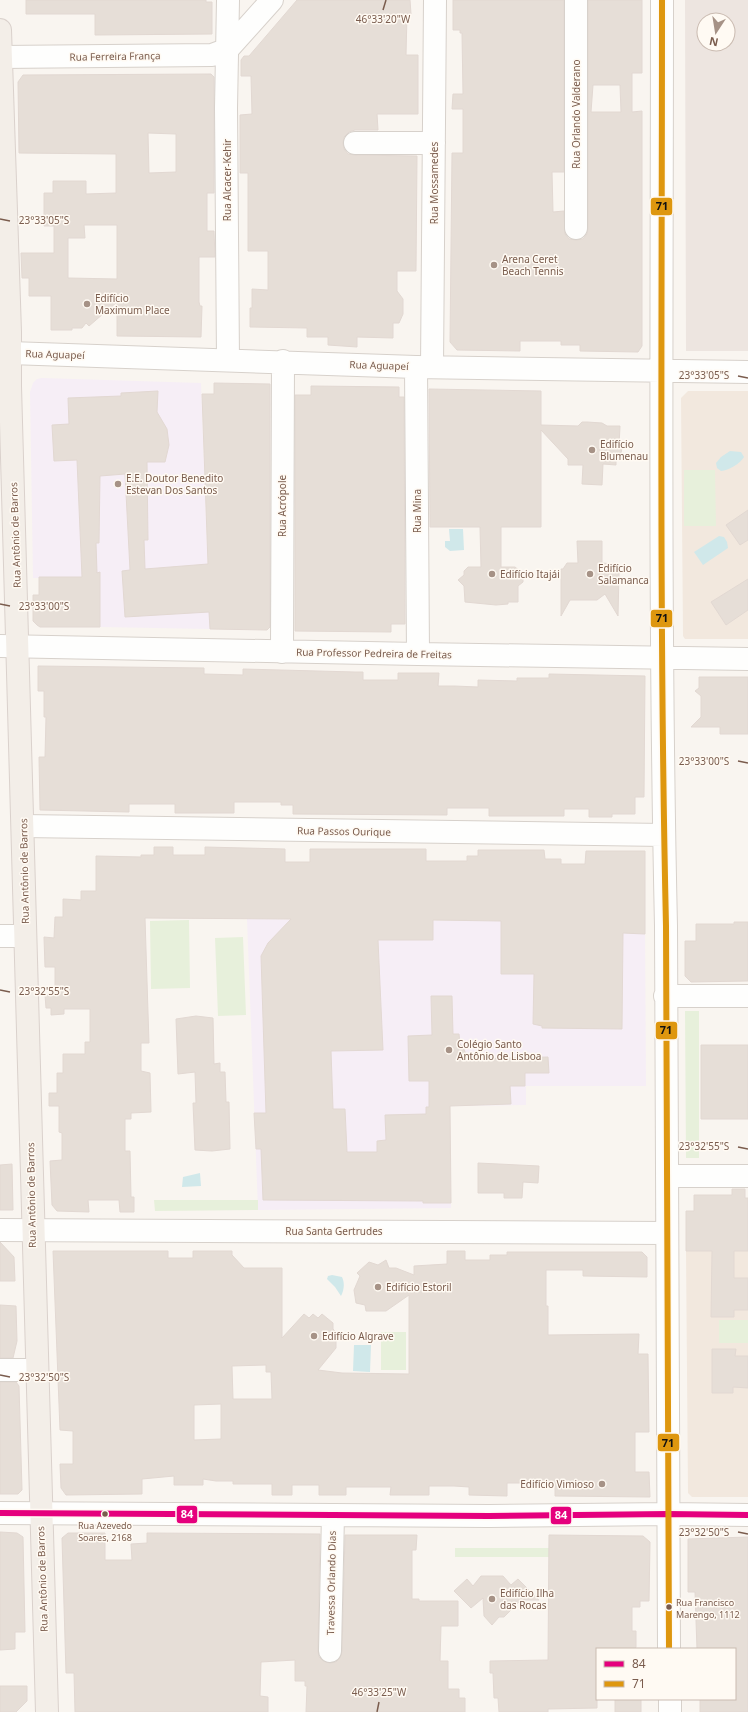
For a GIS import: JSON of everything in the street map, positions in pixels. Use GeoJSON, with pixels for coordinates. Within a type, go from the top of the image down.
{"type":"FeatureCollection","features":[{"type":"Feature","properties":{"kind":"main road","name":"Rua Antônio de Barros"},"geometry":{"type":"LineString","coordinates":[[0,30],[3,206],[10,353],[9,646],[23,826],[32,1231],[47,1712]]}},
{"type":"Feature","properties":{"kind":"street","name":"Rua Alcacer-Kehir"},"geometry":{"type":"LineString","coordinates":[[228,0],[226,108],[228,360]]}},
{"type":"Feature","properties":{"kind":"street"},"geometry":{"type":"LineString","coordinates":[[228,49],[272,0]]}},
{"type":"Feature","properties":{"kind":"street","name":"Rua Mossamedes"},"geometry":{"type":"LineString","coordinates":[[424,367],[434,143],[435,0]]}},
{"type":"Feature","properties":{"kind":"street","name":"Rua Orlando Valderano"},"geometry":{"type":"LineString","coordinates":[[576,0],[576,228]]}},
{"type":"Feature","properties":{"kind":"street"},"geometry":{"type":"LineString","coordinates":[[662,0],[662,657],[666,926],[669,1648]]}},
{"type":"Feature","properties":{"kind":"street","name":"Rua Ferreira França"},"geometry":{"type":"LineString","coordinates":[[1,57],[212,55],[228,49]]}},
{"type":"Feature","properties":{"kind":"street"},"geometry":{"type":"LineString","coordinates":[[355,143],[434,143]]}},
{"type":"Feature","properties":{"kind":"street","name":"Rua Aguapeí"},"geometry":{"type":"LineString","coordinates":[[10,353],[424,367],[661,372],[748,372]]}},
{"type":"Feature","properties":{"kind":"street","name":"Rua Acrópole"},"geometry":{"type":"LineString","coordinates":[[282,361],[282,652]]}},
{"type":"Feature","properties":{"kind":"street","name":"Rua Mina"},"geometry":{"type":"LineString","coordinates":[[418,654],[424,367]]}},
{"type":"Feature","properties":{"kind":"street","name":"Rua Professor Pedreira de Freitas"},"geometry":{"type":"LineString","coordinates":[[9,646],[748,659]]}},
{"type":"Feature","properties":{"kind":"street","name":"Rua Passos Ourique"},"geometry":{"type":"LineString","coordinates":[[23,826],[664,836]]}},
{"type":"Feature","properties":{"kind":"street"},"geometry":{"type":"LineString","coordinates":[[0,936],[25,936]]}},
{"type":"Feature","properties":{"kind":"street"},"geometry":{"type":"LineString","coordinates":[[666,996],[748,996]]}},
{"type":"Feature","properties":{"kind":"street"},"geometry":{"type":"LineString","coordinates":[[667,1176],[748,1176]]}},
{"type":"Feature","properties":{"kind":"street","name":"Rua Santa Gertrudes"},"geometry":{"type":"LineString","coordinates":[[0,1230],[667,1232]]}},
{"type":"Feature","properties":{"kind":"street"},"geometry":{"type":"LineString","coordinates":[[0,1370],[36,1370]]}},
{"type":"Feature","properties":{"kind":"street"},"geometry":{"type":"LineString","coordinates":[[0,1513],[497,1516],[668,1514],[748,1515]]}},
{"type":"Feature","properties":{"kind":"street","name":"Travessa Orlando Dias"},"geometry":{"type":"LineString","coordinates":[[330,1651],[332,1515]]}},
{"type":"Feature","properties":{"kind":"street"},"geometry":{"type":"LineString","coordinates":[[670,1700],[670,1712]]}},
{"type":"Feature","properties":{"kind":"shaded area"},"geometry":{"type":"Polygon","coordinates":[[[685,0],[748,0],[748,351],[686,351],[685,0]]]}},
{"type":"Feature","properties":{"kind":"shaded area","name":"E.E. Doutor Benedito Estevan Dos Santos"},"geometry":{"type":"Polygon","coordinates":[[[37,379],[201,383],[210,629],[100,627],[99,578],[33,578],[30,392],[33,383],[37,379]]]}},
{"type":"Feature","properties":{"kind":"shaded area"},"geometry":{"type":"Polygon","coordinates":[[[688,391],[748,391],[748,639],[685,639],[683,636],[681,398],[688,391]]]}},
{"type":"Feature","properties":{"kind":"shaded area","name":"Colégio Santo Antônio de Lisboa"},"geometry":{"type":"Polygon","coordinates":[[[247,919],[645,922],[646,1086],[526,1086],[526,1105],[450,1106],[451,1208],[258,1210],[247,919]]]}},
{"type":"Feature","properties":{"kind":"shaded area"},"geometry":{"type":"Polygon","coordinates":[[[686,1251],[748,1251],[748,1497],[692,1497],[688,1493],[686,1251]]]}},
{"type":"Feature","properties":{"kind":"green space"},"geometry":{"type":"Polygon","coordinates":[[[684,470],[715,470],[716,526],[684,526],[684,470]]]}},
{"type":"Feature","properties":{"kind":"green space"},"geometry":{"type":"Polygon","coordinates":[[[189,920],[190,988],[151,989],[150,921],[189,920]]]}},
{"type":"Feature","properties":{"kind":"green space"},"geometry":{"type":"Polygon","coordinates":[[[243,937],[246,1015],[218,1016],[215,938],[243,937]]]}},
{"type":"Feature","properties":{"kind":"green space"},"geometry":{"type":"Polygon","coordinates":[[[685,1011],[699,1011],[699,1158],[686,1158],[685,1011]]]}},
{"type":"Feature","properties":{"kind":"green space"},"geometry":{"type":"Polygon","coordinates":[[[154,1200],[258,1200],[258,1210],[155,1211],[154,1200]]]}},
{"type":"Feature","properties":{"kind":"green space"},"geometry":{"type":"Polygon","coordinates":[[[719,1320],[748,1320],[748,1343],[719,1343],[719,1320]]]}},
{"type":"Feature","properties":{"kind":"green space"},"geometry":{"type":"Polygon","coordinates":[[[381,1332],[406,1332],[406,1370],[381,1370],[381,1332]]]}},
{"type":"Feature","properties":{"kind":"green space"},"geometry":{"type":"Polygon","coordinates":[[[455,1548],[549,1548],[549,1557],[455,1557],[455,1548]]]}},
{"type":"Feature","properties":{"kind":"water"},"geometry":{"type":"Polygon","coordinates":[[[730,451],[741,452],[744,457],[734,466],[721,471],[717,468],[716,463],[721,457],[730,451]]]}},
{"type":"Feature","properties":{"kind":"water"},"geometry":{"type":"Polygon","coordinates":[[[449,529],[463,529],[464,550],[450,551],[445,547],[445,541],[450,541],[449,529]]]}},
{"type":"Feature","properties":{"kind":"water"},"geometry":{"type":"Polygon","coordinates":[[[719,536],[724,537],[728,548],[703,565],[694,552],[719,536]]]}},
{"type":"Feature","properties":{"kind":"water"},"geometry":{"type":"Polygon","coordinates":[[[200,1173],[201,1186],[182,1187],[183,1177],[200,1173]]]}},
{"type":"Feature","properties":{"kind":"water"},"geometry":{"type":"Polygon","coordinates":[[[332,1275],[342,1277],[344,1286],[341,1296],[327,1279],[328,1276],[332,1275]]]}},
{"type":"Feature","properties":{"kind":"water"},"geometry":{"type":"Polygon","coordinates":[[[354,1345],[371,1345],[370,1372],[353,1371],[354,1345]]]}},
{"type":"Feature","properties":{"kind":"building"},"geometry":{"type":"Polygon","coordinates":[[[26,0],[206,0],[206,2],[212,2],[212,34],[95,35],[95,14],[26,14],[26,0]]]}},
{"type":"Feature","properties":{"kind":"building"},"geometry":{"type":"Polygon","coordinates":[[[297,0],[410,0],[411,14],[407,14],[406,55],[418,55],[418,114],[377,114],[378,130],[355,130],[349,132],[344,137],[343,143],[344,149],[348,154],[417,156],[416,271],[397,271],[397,291],[403,299],[403,314],[399,323],[393,323],[393,338],[357,337],[357,347],[328,345],[328,337],[307,337],[307,328],[250,327],[252,289],[268,290],[268,251],[248,251],[248,173],[240,173],[240,115],[252,114],[251,76],[241,76],[241,60],[244,56],[249,56],[297,0]]]}},
{"type":"Feature","properties":{"kind":"building"},"geometry":{"type":"Polygon","coordinates":[[[453,0],[564,0],[564,172],[552,172],[553,212],[564,211],[565,234],[569,239],[583,239],[587,234],[588,228],[588,0],[642,0],[642,73],[632,73],[632,112],[642,111],[642,346],[638,352],[580,351],[580,345],[561,345],[561,341],[520,341],[520,351],[457,350],[450,342],[452,153],[463,153],[463,109],[452,109],[453,94],[463,94],[462,33],[460,33],[460,30],[453,30],[453,0]],[[593,85],[591,112],[621,112],[620,85],[593,85]]]}},
{"type":"Feature","properties":{"kind":"building"},"geometry":{"type":"Polygon","coordinates":[[[211,74],[214,77],[214,193],[207,193],[207,231],[214,231],[215,257],[199,257],[199,302],[200,306],[202,306],[201,337],[117,336],[117,302],[89,326],[86,323],[82,328],[72,328],[72,330],[51,330],[51,296],[29,296],[29,278],[22,278],[21,253],[54,253],[54,226],[44,226],[44,193],[53,193],[53,181],[86,181],[86,194],[116,193],[116,154],[19,153],[18,82],[23,75],[211,74]],[[148,133],[149,173],[176,172],[176,134],[148,133]],[[84,225],[85,238],[68,238],[68,278],[117,279],[117,225],[84,225]]]}},
{"type":"Feature","properties":{"kind":"building"},"geometry":{"type":"Polygon","coordinates":[[[214,383],[270,384],[270,627],[267,630],[210,629],[209,612],[125,617],[122,571],[130,570],[125,474],[100,476],[99,543],[96,543],[97,573],[100,572],[100,627],[40,627],[37,625],[33,621],[33,595],[39,595],[39,577],[82,577],[77,460],[54,461],[52,425],[69,424],[68,398],[121,396],[121,393],[158,391],[157,412],[167,429],[169,445],[165,462],[147,462],[148,540],[144,540],[145,569],[208,564],[202,394],[214,394],[214,383]]]}},
{"type":"Feature","properties":{"kind":"building"},"geometry":{"type":"Polygon","coordinates":[[[311,386],[399,387],[399,397],[404,397],[405,624],[391,624],[391,632],[295,631],[295,395],[311,395],[311,386]]]}},
{"type":"Feature","properties":{"kind":"building"},"geometry":{"type":"Polygon","coordinates":[[[429,389],[541,391],[541,425],[578,426],[582,422],[587,422],[602,423],[607,426],[620,426],[619,446],[622,447],[621,454],[616,460],[616,465],[603,464],[602,485],[582,484],[583,465],[568,465],[568,459],[541,430],[541,527],[501,527],[501,567],[515,567],[520,571],[523,577],[523,582],[518,586],[518,602],[508,602],[508,604],[496,605],[465,602],[464,586],[458,580],[464,575],[464,571],[468,567],[481,567],[480,527],[430,527],[429,389]]]}},
{"type":"Feature","properties":{"kind":"building"},"geometry":{"type":"Polygon","coordinates":[[[748,510],[748,540],[740,545],[726,525],[748,510]]]}},
{"type":"Feature","properties":{"kind":"building","name":"Edifício Salamanca"},"geometry":{"type":"Polygon","coordinates":[[[577,541],[602,541],[602,563],[613,564],[619,573],[618,616],[605,594],[597,600],[570,600],[561,616],[561,569],[563,569],[567,563],[578,563],[577,541]]]}},
{"type":"Feature","properties":{"kind":"building"},"geometry":{"type":"Polygon","coordinates":[[[748,579],[748,610],[726,625],[711,602],[748,579]]]}},
{"type":"Feature","properties":{"kind":"building"},"geometry":{"type":"Polygon","coordinates":[[[38,666],[204,668],[204,674],[243,675],[243,669],[363,672],[363,680],[398,680],[398,673],[439,673],[438,686],[478,687],[478,680],[517,681],[517,678],[549,678],[549,674],[645,676],[644,797],[635,797],[635,814],[612,814],[612,817],[589,817],[589,809],[564,809],[564,816],[489,816],[489,808],[447,808],[447,815],[293,814],[293,805],[281,805],[281,802],[234,802],[234,813],[175,813],[175,804],[129,804],[129,812],[40,810],[39,757],[45,757],[46,717],[44,717],[44,691],[38,691],[38,666]]]}},
{"type":"Feature","properties":{"kind":"building"},"geometry":{"type":"Polygon","coordinates":[[[699,677],[748,677],[748,734],[720,734],[720,727],[691,727],[701,717],[701,696],[695,691],[699,688],[699,677]]]}},
{"type":"Feature","properties":{"kind":"building"},"geometry":{"type":"Polygon","coordinates":[[[154,847],[173,847],[173,855],[205,855],[205,847],[285,849],[285,862],[310,862],[310,849],[426,849],[426,861],[467,861],[467,856],[478,856],[478,850],[544,850],[545,859],[561,859],[561,864],[585,864],[586,851],[645,851],[645,934],[623,933],[622,1029],[542,1028],[542,1026],[533,1024],[534,974],[501,974],[501,921],[433,920],[433,940],[378,940],[383,1050],[331,1051],[333,1109],[345,1109],[347,1152],[377,1152],[377,1141],[386,1140],[385,1115],[426,1114],[426,1107],[429,1107],[429,1081],[409,1081],[408,1036],[432,1035],[431,996],[452,996],[453,1034],[459,1034],[460,1044],[463,1047],[468,1059],[548,1057],[549,1073],[525,1073],[525,1086],[510,1086],[511,1104],[450,1106],[451,1203],[423,1203],[423,1201],[263,1200],[261,1149],[256,1149],[254,1113],[266,1113],[261,956],[268,943],[291,919],[145,918],[149,1043],[141,1043],[141,1071],[150,1073],[151,1112],[131,1113],[131,1119],[125,1119],[125,1151],[130,1151],[131,1197],[134,1197],[134,1212],[120,1212],[119,1200],[88,1200],[89,1212],[57,1211],[52,1205],[50,1161],[62,1160],[62,1133],[59,1132],[59,1106],[49,1106],[49,1093],[57,1093],[57,1073],[63,1073],[63,1054],[85,1054],[85,1042],[90,1042],[90,1009],[64,1009],[64,1014],[51,1015],[51,1008],[46,1008],[45,995],[55,995],[55,967],[45,967],[44,937],[54,938],[55,917],[63,917],[63,899],[81,900],[81,891],[96,891],[96,856],[141,857],[141,855],[154,855],[154,847]]]}},
{"type":"Feature","properties":{"kind":"building"},"geometry":{"type":"Polygon","coordinates":[[[734,922],[748,922],[748,981],[691,982],[685,976],[685,941],[696,941],[696,924],[734,924],[734,922]]]}},
{"type":"Feature","properties":{"kind":"building"},"geometry":{"type":"Polygon","coordinates":[[[196,1016],[213,1018],[214,1064],[220,1063],[220,1072],[225,1072],[226,1102],[229,1102],[230,1149],[212,1151],[195,1150],[193,1103],[196,1103],[195,1072],[178,1074],[176,1019],[196,1016]]]}},
{"type":"Feature","properties":{"kind":"building"},"geometry":{"type":"Polygon","coordinates":[[[701,1045],[748,1045],[748,1119],[701,1119],[701,1045]]]}},
{"type":"Feature","properties":{"kind":"building"},"geometry":{"type":"Polygon","coordinates":[[[478,1163],[539,1166],[538,1183],[523,1182],[522,1198],[504,1198],[504,1193],[478,1193],[478,1163]]]}},
{"type":"Feature","properties":{"kind":"building"},"geometry":{"type":"Polygon","coordinates":[[[12,1164],[13,1210],[0,1210],[0,1165],[12,1164]]]}},
{"type":"Feature","properties":{"kind":"building"},"geometry":{"type":"Polygon","coordinates":[[[732,1189],[745,1189],[745,1198],[748,1198],[748,1251],[734,1251],[734,1278],[748,1278],[748,1310],[734,1310],[734,1317],[711,1317],[712,1251],[686,1251],[686,1211],[694,1211],[694,1195],[732,1195],[732,1189]]]}},
{"type":"Feature","properties":{"kind":"building"},"geometry":{"type":"Polygon","coordinates":[[[0,1242],[14,1257],[15,1281],[0,1281],[0,1242]]]}},
{"type":"Feature","properties":{"kind":"building"},"geometry":{"type":"Polygon","coordinates":[[[53,1251],[168,1251],[168,1258],[193,1258],[193,1251],[232,1251],[232,1255],[244,1268],[282,1268],[282,1338],[304,1314],[309,1318],[313,1314],[318,1318],[322,1314],[333,1323],[333,1329],[336,1332],[336,1348],[318,1370],[342,1373],[409,1374],[409,1295],[386,1311],[366,1311],[365,1305],[356,1303],[354,1290],[360,1276],[357,1273],[369,1262],[378,1265],[386,1260],[389,1268],[396,1268],[414,1275],[414,1266],[447,1264],[447,1251],[465,1251],[465,1260],[490,1260],[490,1255],[507,1255],[507,1252],[642,1252],[647,1257],[647,1277],[583,1276],[583,1270],[546,1270],[546,1306],[548,1306],[548,1335],[639,1334],[638,1354],[648,1354],[649,1432],[635,1432],[635,1472],[649,1472],[650,1497],[555,1496],[555,1484],[534,1483],[507,1483],[507,1496],[469,1495],[469,1487],[454,1486],[429,1486],[429,1495],[390,1495],[391,1487],[346,1487],[346,1495],[319,1495],[319,1485],[292,1485],[292,1495],[272,1495],[272,1484],[233,1484],[233,1481],[203,1479],[203,1485],[174,1485],[174,1476],[142,1479],[142,1494],[66,1495],[61,1488],[60,1464],[73,1464],[73,1431],[60,1430],[53,1251]],[[266,1365],[232,1366],[233,1399],[272,1399],[271,1372],[266,1372],[266,1365]],[[221,1404],[194,1405],[194,1440],[221,1439],[221,1404]]]}},
{"type":"Feature","properties":{"kind":"building"},"geometry":{"type":"Polygon","coordinates":[[[0,1305],[16,1306],[17,1341],[13,1358],[0,1358],[0,1305]]]}},
{"type":"Feature","properties":{"kind":"building"},"geometry":{"type":"Polygon","coordinates":[[[712,1349],[736,1349],[735,1356],[748,1356],[748,1388],[733,1387],[733,1393],[712,1393],[712,1349]]]}},
{"type":"Feature","properties":{"kind":"building"},"geometry":{"type":"Polygon","coordinates":[[[0,1382],[16,1382],[19,1386],[22,1490],[18,1494],[0,1494],[0,1382]]]}},
{"type":"Feature","properties":{"kind":"building"},"geometry":{"type":"Polygon","coordinates":[[[0,1532],[17,1533],[23,1537],[25,1632],[15,1632],[15,1649],[0,1650],[0,1532]]]}},
{"type":"Feature","properties":{"kind":"building"},"geometry":{"type":"Polygon","coordinates":[[[68,1533],[105,1533],[105,1560],[132,1560],[131,1544],[147,1543],[147,1533],[320,1534],[318,1651],[319,1657],[323,1661],[330,1663],[336,1662],[340,1658],[342,1651],[345,1535],[417,1535],[416,1550],[412,1550],[412,1599],[419,1599],[419,1601],[458,1601],[458,1626],[441,1626],[440,1661],[448,1661],[448,1689],[459,1689],[459,1698],[465,1698],[465,1712],[306,1712],[307,1686],[305,1686],[305,1681],[295,1681],[295,1660],[261,1662],[260,1696],[268,1697],[268,1712],[75,1712],[74,1673],[66,1673],[62,1538],[68,1533]]]}},
{"type":"Feature","properties":{"kind":"building"},"geometry":{"type":"Polygon","coordinates":[[[549,1535],[643,1536],[650,1542],[649,1601],[640,1601],[640,1607],[632,1607],[632,1631],[636,1631],[636,1648],[596,1648],[597,1708],[548,1709],[548,1712],[499,1712],[498,1698],[494,1698],[493,1673],[490,1673],[490,1661],[548,1660],[549,1535]]]}},
{"type":"Feature","properties":{"kind":"building"},"geometry":{"type":"Polygon","coordinates":[[[748,1537],[748,1712],[700,1712],[700,1700],[736,1700],[736,1648],[697,1648],[695,1592],[688,1592],[688,1539],[748,1537]]]}},
{"type":"Feature","properties":{"kind":"building","name":"Edifício Ilha das Rocas"},"geometry":{"type":"Polygon","coordinates":[[[481,1576],[503,1576],[511,1585],[518,1579],[539,1600],[521,1600],[504,1617],[499,1617],[492,1625],[484,1616],[483,1598],[471,1608],[454,1591],[467,1579],[473,1586],[481,1576]]]}},
{"type":"Feature","properties":{"kind":"building"},"geometry":{"type":"Polygon","coordinates":[[[0,1686],[27,1686],[27,1701],[16,1712],[0,1712],[0,1686]]]}},
{"type":"Feature","properties":{"kind":"building"},"geometry":{"type":"Polygon","coordinates":[[[615,1700],[641,1700],[641,1712],[615,1712],[615,1700]]]}},
{"type":"Feature","properties":{"kind":"transit line","name":"71"},"geometry":{"type":"LineString","coordinates":[[662,0],[662,694],[666,926],[669,1648]]}},
{"type":"Feature","properties":{"kind":"transit line","name":"84"},"geometry":{"type":"LineString","coordinates":[[0,1513],[489,1516],[668,1514],[748,1515]]}},
{"type":"Feature","properties":{"kind":"place","name":"Arena Ceret Beach Tennis"},"geometry":{"type":"Point","coordinates":[494,265]}},
{"type":"Feature","properties":{"kind":"place","name":"Edifício Maximum Place"},"geometry":{"type":"Point","coordinates":[87,304]}},
{"type":"Feature","properties":{"kind":"place","name":"Edifício Blumenau"},"geometry":{"type":"Point","coordinates":[592,450]}},
{"type":"Feature","properties":{"kind":"place","name":"E.E. Doutor Benedito Estevan Dos Santos"},"geometry":{"type":"Point","coordinates":[118,484]}},
{"type":"Feature","properties":{"kind":"place","name":"Edifício Itajái"},"geometry":{"type":"Point","coordinates":[492,574]}},
{"type":"Feature","properties":{"kind":"place","name":"Edifício Salamanca"},"geometry":{"type":"Point","coordinates":[590,574]}},
{"type":"Feature","properties":{"kind":"place","name":"Colégio Santo Antônio de Lisboa"},"geometry":{"type":"Point","coordinates":[449,1050]}},
{"type":"Feature","properties":{"kind":"place","name":"Edifício Estoril"},"geometry":{"type":"Point","coordinates":[378,1287]}},
{"type":"Feature","properties":{"kind":"place","name":"Edifício Algrave"},"geometry":{"type":"Point","coordinates":[314,1336]}},
{"type":"Feature","properties":{"kind":"place","name":"Edifício Vimioso"},"geometry":{"type":"Point","coordinates":[602,1484]}},
{"type":"Feature","properties":{"kind":"place","name":"Rua Azevedo Soares, 2168"},"geometry":{"type":"Point","coordinates":[105,1514]}},
{"type":"Feature","properties":{"kind":"place","name":"Edifício Ilha das Rocas"},"geometry":{"type":"Point","coordinates":[492,1599]}},
{"type":"Feature","properties":{"kind":"place","name":"Rua Francisco Marengo, 1112"},"geometry":{"type":"Point","coordinates":[669,1607]}}]}
